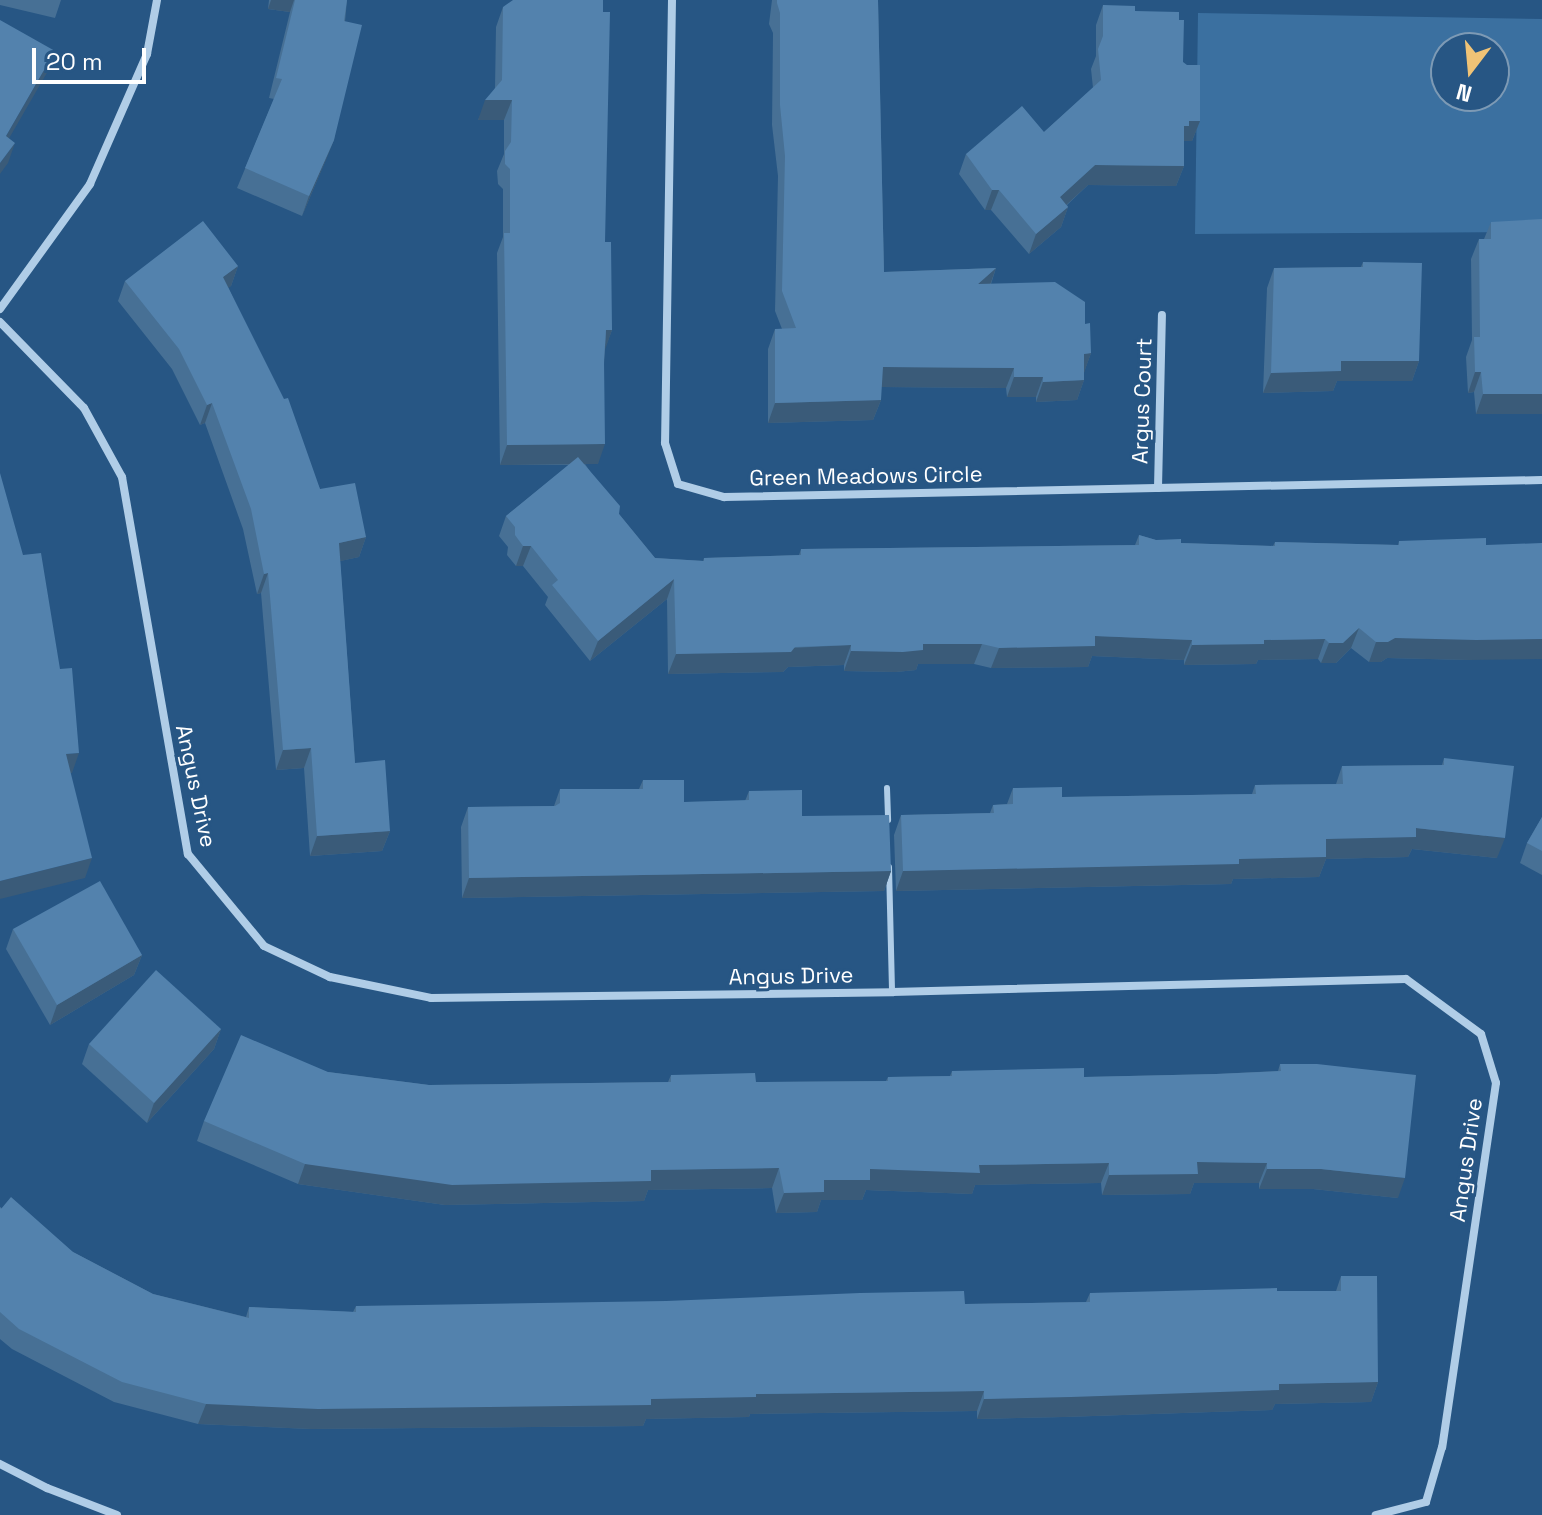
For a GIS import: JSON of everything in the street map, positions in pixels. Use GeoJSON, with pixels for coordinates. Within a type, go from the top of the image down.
{"type":"FeatureCollection","features":[{"type":"Feature","properties":{"kind":"street"},"geometry":{"type":"LineString","coordinates":[[0,309],[90,184],[147,54],[157,0]]}},
{"type":"Feature","properties":{"kind":"street","name":"Green Meadows Circle"},"geometry":{"type":"LineString","coordinates":[[672,0],[665,443],[678,484],[724,497],[1542,480]]}},
{"type":"Feature","properties":{"kind":"street","name":"Argus Court"},"geometry":{"type":"LineString","coordinates":[[1158,488],[1162,315]]}},
{"type":"Feature","properties":{"kind":"street","name":"Angus Drive"},"geometry":{"type":"LineString","coordinates":[[0,322],[84,408],[122,477],[188,854],[264,946],[330,977],[431,998],[892,992],[1406,979],[1481,1034],[1496,1083],[1442,1447],[1426,1502],[1376,1515]]}},
{"type":"Feature","properties":{"kind":"street"},"geometry":{"type":"LineString","coordinates":[[0,1464],[47,1488],[117,1515]]}},
{"type":"Feature","properties":{"kind":"lane"},"geometry":{"type":"LineString","coordinates":[[887,788],[888,836]]}},
{"type":"Feature","properties":{"kind":"lane"},"geometry":{"type":"LineString","coordinates":[[889,852],[892,992]]}},
{"type":"Feature","properties":{"kind":"shaded area"},"geometry":{"type":"Polygon","coordinates":[[[1198,13],[1542,19],[1542,232],[1195,234],[1198,13]]]}},
{"type":"Feature","properties":{"kind":"building"},"geometry":{"type":"Polygon","coordinates":[[[295,0],[347,0],[344,21],[362,25],[334,140],[309,196],[245,168],[282,79],[276,78],[295,0]]]}},
{"type":"Feature","properties":{"kind":"building"},"geometry":{"type":"Polygon","coordinates":[[[513,0],[603,0],[603,12],[610,12],[605,242],[611,242],[612,330],[606,330],[604,360],[605,444],[507,445],[504,233],[510,233],[510,169],[505,164],[505,151],[511,142],[512,100],[485,100],[502,80],[503,7],[513,0]]]}},
{"type":"Feature","properties":{"kind":"building"},"geometry":{"type":"Polygon","coordinates":[[[777,0],[878,0],[884,272],[996,268],[978,284],[1055,282],[1085,302],[1085,324],[1090,323],[1091,353],[1084,354],[1084,380],[1043,382],[1043,377],[1014,377],[1014,368],[883,367],[881,400],[775,403],[775,329],[796,328],[782,291],[785,156],[777,0]]]}},
{"type":"Feature","properties":{"kind":"building"},"geometry":{"type":"Polygon","coordinates":[[[1103,5],[1135,6],[1135,11],[1179,12],[1179,20],[1184,20],[1183,62],[1200,65],[1200,121],[1189,121],[1189,126],[1184,126],[1184,166],[1095,165],[1060,197],[1068,207],[1036,234],[999,190],[992,190],[966,154],[1022,106],[1044,132],[1101,80],[1098,49],[1103,36],[1103,5]]]}},
{"type":"Feature","properties":{"kind":"building"},"geometry":{"type":"Polygon","coordinates":[[[0,20],[55,51],[6,136],[15,143],[0,163],[0,20]]]}},
{"type":"Feature","properties":{"kind":"building"},"geometry":{"type":"Polygon","coordinates":[[[1542,219],[1542,394],[1483,394],[1481,372],[1475,372],[1474,337],[1480,337],[1479,239],[1491,239],[1491,222],[1542,219]]]}},
{"type":"Feature","properties":{"kind":"building"},"geometry":{"type":"Polygon","coordinates":[[[203,221],[238,266],[223,277],[284,399],[288,398],[320,489],[355,483],[366,537],[339,543],[355,763],[385,760],[390,831],[317,836],[311,748],[283,750],[268,573],[264,574],[251,509],[212,403],[207,405],[179,349],[125,281],[203,221]]]}},
{"type":"Feature","properties":{"kind":"building"},"geometry":{"type":"Polygon","coordinates":[[[1363,262],[1422,263],[1419,361],[1341,361],[1341,371],[1271,373],[1274,268],[1363,267],[1363,262]]]}},
{"type":"Feature","properties":{"kind":"building"},"geometry":{"type":"Polygon","coordinates":[[[578,457],[620,506],[619,514],[655,558],[704,561],[704,558],[801,555],[801,549],[1139,545],[1139,535],[1156,540],[1181,539],[1181,543],[1275,546],[1275,542],[1399,545],[1399,541],[1486,538],[1486,545],[1542,543],[1542,639],[1395,638],[1388,642],[1376,642],[1359,628],[1343,643],[1329,643],[1325,639],[1192,645],[1192,640],[1095,636],[1095,646],[999,648],[982,644],[923,644],[923,650],[903,652],[851,651],[851,645],[795,647],[791,652],[676,654],[674,579],[598,641],[552,585],[558,580],[531,546],[523,546],[515,535],[515,527],[506,516],[578,457]]]}},
{"type":"Feature","properties":{"kind":"building"},"geometry":{"type":"Polygon","coordinates":[[[0,473],[23,555],[41,553],[60,669],[72,668],[79,753],[66,754],[92,858],[0,881],[0,473]]]}},
{"type":"Feature","properties":{"kind":"building"},"geometry":{"type":"Polygon","coordinates":[[[1444,758],[1514,766],[1505,838],[1416,828],[1416,837],[1326,839],[1326,857],[1239,859],[1239,864],[903,871],[901,815],[994,813],[993,805],[1013,804],[1013,788],[1062,787],[1062,797],[1256,794],[1255,785],[1343,784],[1342,766],[1444,765],[1444,758]]]}},
{"type":"Feature","properties":{"kind":"building"},"geometry":{"type":"Polygon","coordinates":[[[643,780],[684,780],[684,802],[749,800],[749,791],[802,790],[802,816],[889,815],[891,871],[469,878],[468,807],[555,806],[560,803],[560,789],[643,789],[643,780]]]}},
{"type":"Feature","properties":{"kind":"building"},"geometry":{"type":"Polygon","coordinates":[[[1542,817],[1542,851],[1527,843],[1542,817]]]}},
{"type":"Feature","properties":{"kind":"building"},"geometry":{"type":"Polygon","coordinates":[[[100,881],[142,955],[57,1005],[13,929],[100,881]]]}},
{"type":"Feature","properties":{"kind":"building"},"geometry":{"type":"Polygon","coordinates":[[[156,970],[221,1029],[154,1103],[89,1044],[156,970]]]}},
{"type":"Feature","properties":{"kind":"building"},"geometry":{"type":"Polygon","coordinates":[[[241,1035],[328,1072],[429,1085],[671,1082],[671,1075],[755,1073],[756,1082],[888,1081],[888,1077],[952,1076],[952,1071],[1084,1068],[1084,1077],[1216,1074],[1281,1071],[1280,1064],[1317,1064],[1416,1075],[1405,1178],[1321,1169],[1267,1169],[1267,1163],[1197,1162],[1198,1174],[1109,1175],[1109,1163],[979,1165],[980,1173],[870,1169],[870,1180],[824,1180],[824,1192],[784,1193],[779,1168],[651,1170],[651,1181],[452,1185],[305,1164],[204,1121],[241,1035]]]}},
{"type":"Feature","properties":{"kind":"building"},"geometry":{"type":"Polygon","coordinates":[[[11,1197],[73,1252],[153,1294],[249,1318],[249,1307],[356,1312],[356,1306],[666,1301],[964,1291],[965,1304],[1090,1302],[1090,1293],[1277,1288],[1277,1291],[1341,1291],[1341,1276],[1377,1276],[1378,1382],[1279,1384],[1279,1390],[984,1399],[984,1391],[756,1394],[756,1397],[651,1399],[651,1405],[318,1409],[206,1404],[122,1382],[19,1329],[0,1312],[0,1207],[11,1197]]]}}]}
